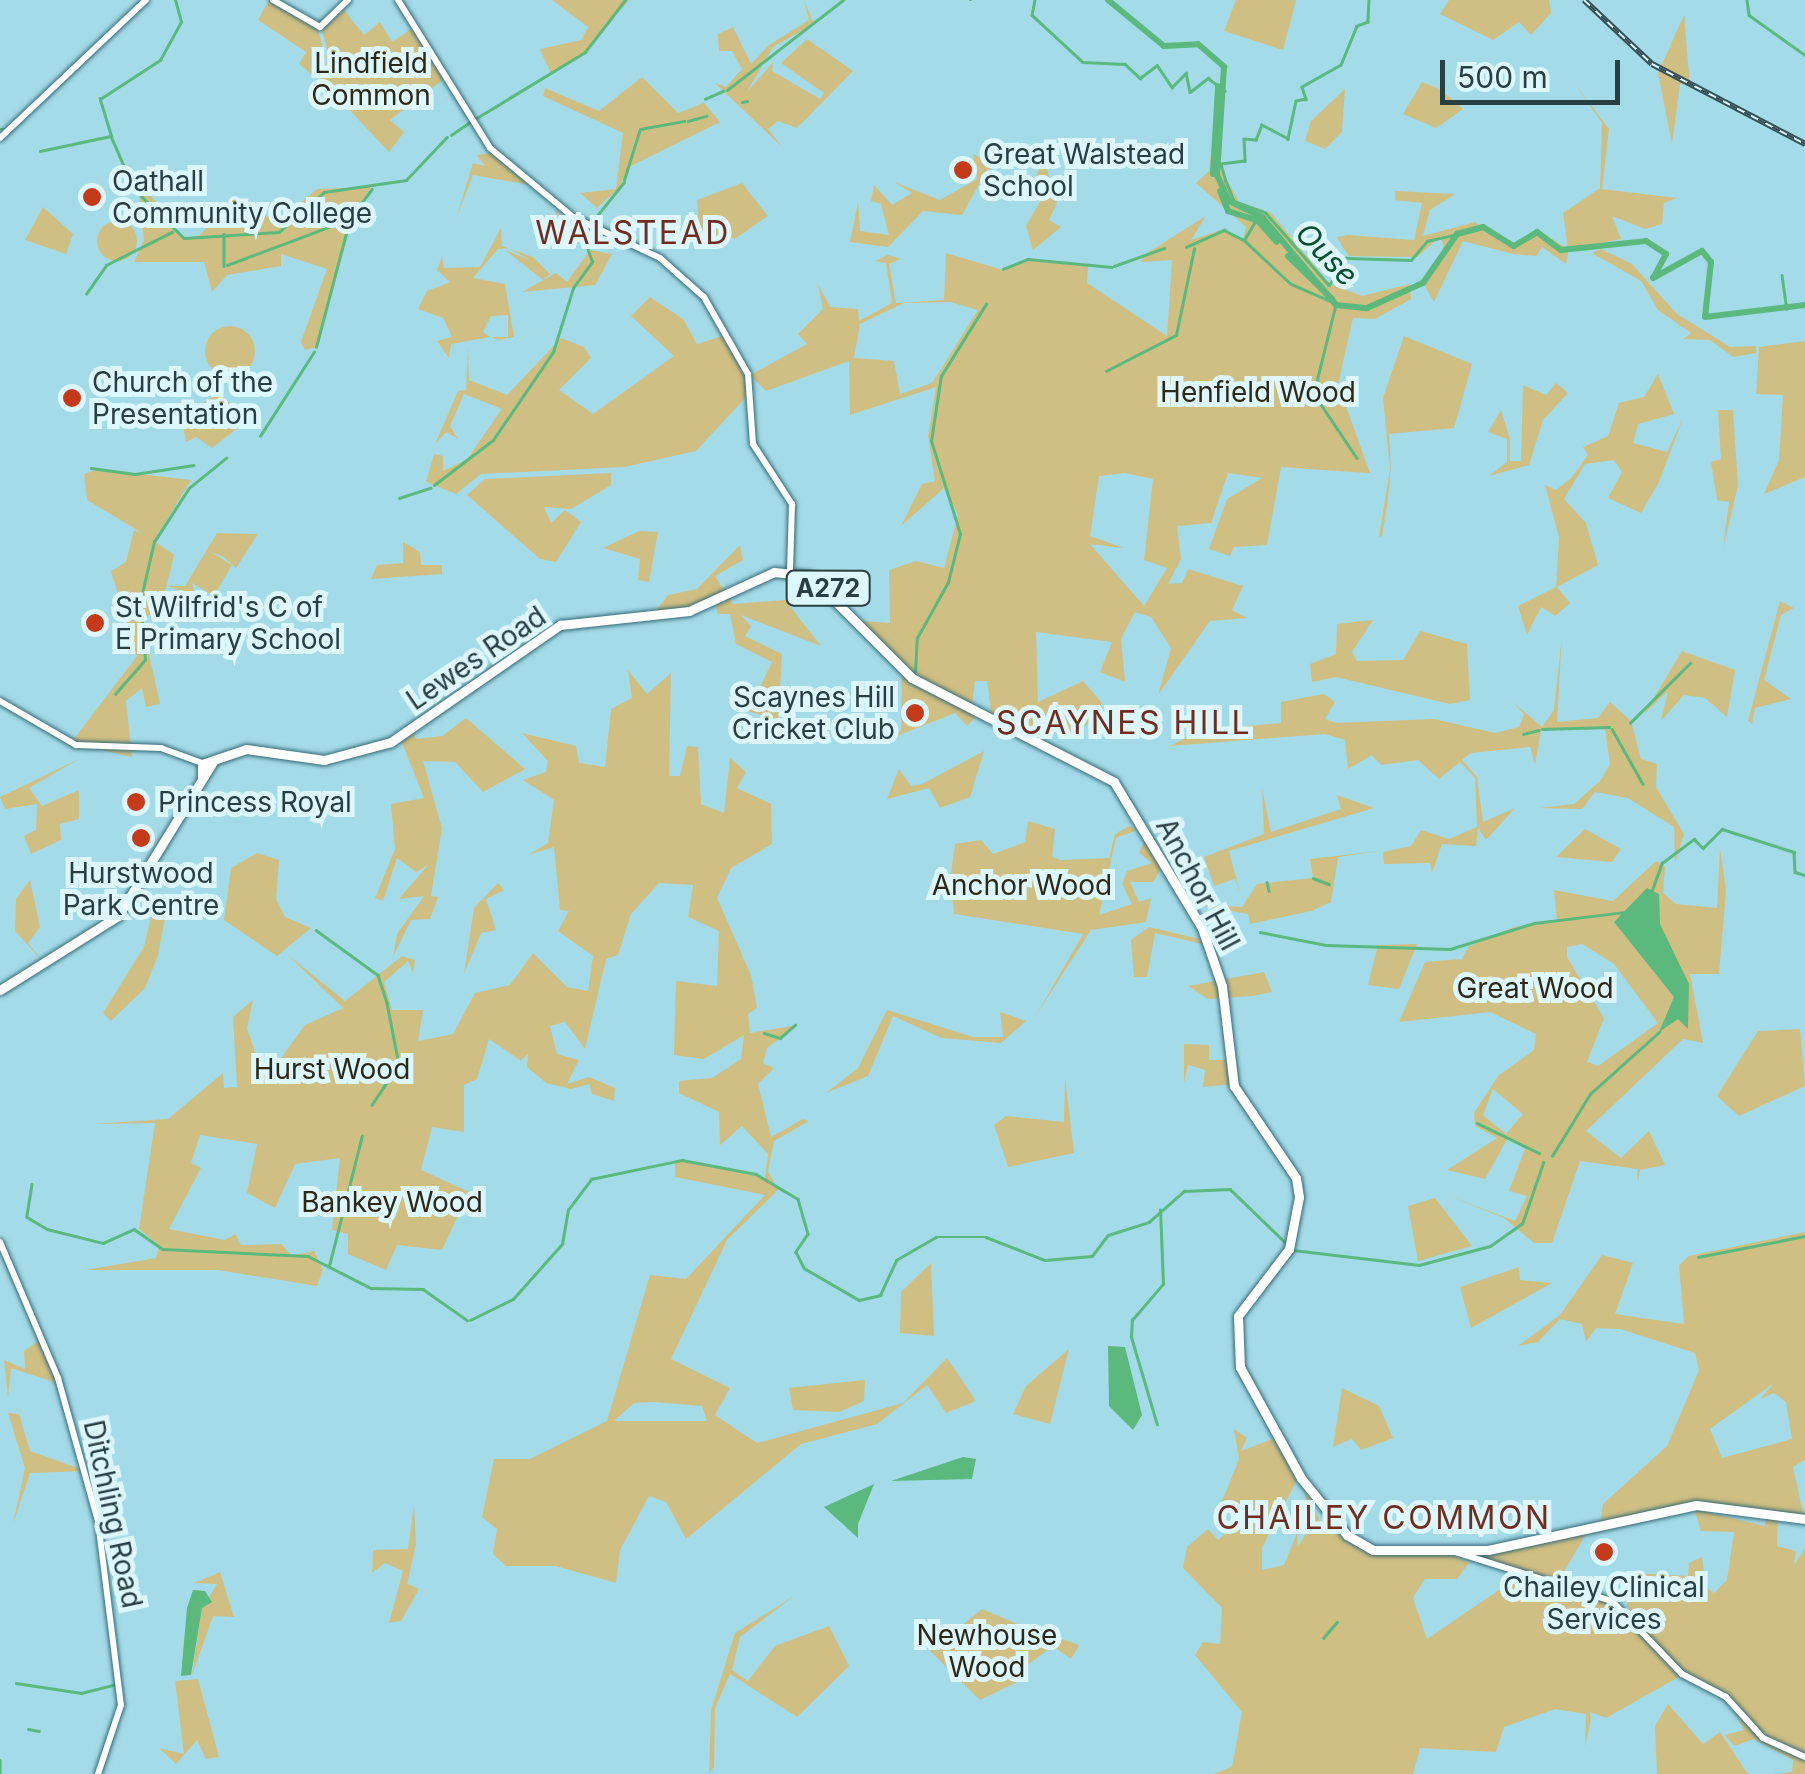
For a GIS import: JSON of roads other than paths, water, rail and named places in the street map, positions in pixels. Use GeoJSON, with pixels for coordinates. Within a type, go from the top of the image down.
{"type":"FeatureCollection","features":[{"type":"Feature","properties":{"kind":"highway","name":"Lewes Road"},"geometry":{"type":"LineString","coordinates":[[204,767],[246,749],[324,760],[378,747],[560,624],[690,611],[790,570]]}},
{"type":"Feature","properties":{"kind":"highway","name":"Anchor Hill"},"geometry":{"type":"LineString","coordinates":[[790,570],[824,584],[912,678],[1114,782],[1202,928],[1224,1014],[1236,1090],[1296,1178],[1290,1246],[1238,1316],[1244,1377],[1300,1478],[1355,1542],[1448,1550]]}},
{"type":"Feature","properties":{"kind":"highway"},"geometry":{"type":"LineString","coordinates":[[0,990],[118,916],[204,767]]}},
{"type":"Feature","properties":{"kind":"highway","name":"A272"},"geometry":{"type":"LineString","coordinates":[[1448,1550],[1502,1548],[1696,1505],[1753,1508],[1803,1518]]}},
{"type":"Feature","properties":{"kind":"main road"},"geometry":{"type":"LineString","coordinates":[[0,138],[146,0]]}},
{"type":"Feature","properties":{"kind":"main road"},"geometry":{"type":"LineString","coordinates":[[274,0],[320,27],[348,0]]}},
{"type":"Feature","properties":{"kind":"main road"},"geometry":{"type":"LineString","coordinates":[[398,0],[496,154],[573,217],[643,248],[692,284],[742,358],[750,397],[752,444],[794,512],[790,570]]}},
{"type":"Feature","properties":{"kind":"main road","name":"Lewes Road"},"geometry":{"type":"LineString","coordinates":[[0,700],[94,747],[146,749],[204,767]]}},
{"type":"Feature","properties":{"kind":"main road","name":"Ditchling Road"},"geometry":{"type":"LineString","coordinates":[[0,1242],[71,1415],[98,1521],[121,1705],[98,1774]]}},
{"type":"Feature","properties":{"kind":"main road"},"geometry":{"type":"LineString","coordinates":[[1448,1550],[1612,1601],[1682,1674],[1726,1697],[1763,1738],[1805,1757]]}},
{"type":"Feature","properties":{"kind":"waterway"},"geometry":{"type":"LineString","coordinates":[[111,136],[100,99],[160,60],[181,22],[175,0]]}},
{"type":"Feature","properties":{"kind":"waterway"},"geometry":{"type":"LineString","coordinates":[[475,119],[585,52],[625,0]]}},
{"type":"Feature","properties":{"kind":"waterway"},"geometry":{"type":"LineString","coordinates":[[727,90],[843,0]]}},
{"type":"Feature","properties":{"kind":"waterway"},"geometry":{"type":"LineString","coordinates":[[1035,0],[1032,15],[1083,62],[1125,64],[1140,78],[1157,65],[1172,87],[1186,73],[1190,92],[1208,78],[1225,91]]}},
{"type":"Feature","properties":{"kind":"waterway","name":"Ouse"},"geometry":{"type":"LineString","coordinates":[[1108,0],[1164,46],[1198,44],[1224,67],[1217,175],[1229,201],[1262,217],[1336,305],[1367,308],[1423,283],[1457,234],[1483,227],[1514,246],[1537,232],[1561,250],[1646,241],[1666,254],[1653,278],[1702,251],[1711,262],[1705,317],[1805,305]]}},
{"type":"Feature","properties":{"kind":"waterway","name":"Ouse"},"geometry":{"type":"LineString","coordinates":[[1369,0],[1368,22],[1357,26],[1341,65],[1302,87],[1306,99],[1296,101],[1288,139],[1262,125],[1256,140],[1244,139],[1245,161],[1221,164],[1226,181],[1234,201],[1265,212],[1329,285],[1346,258],[1411,260],[1427,241],[1457,234]]}},
{"type":"Feature","properties":{"kind":"waterway"},"geometry":{"type":"LineString","coordinates":[[1747,0],[1749,15],[1805,55]]}},
{"type":"Feature","properties":{"kind":"waterway"},"geometry":{"type":"LineString","coordinates":[[1213,174],[1218,86]]}},
{"type":"Feature","properties":{"kind":"waterway"},"geometry":{"type":"LineString","coordinates":[[705,99],[723,91]]}},
{"type":"Feature","properties":{"kind":"waterway"},"geometry":{"type":"LineString","coordinates":[[742,102],[747,101]]}},
{"type":"Feature","properties":{"kind":"waterway"},"geometry":{"type":"LineString","coordinates":[[688,121],[706,116]]}},
{"type":"Feature","properties":{"kind":"waterway"},"geometry":{"type":"LineString","coordinates":[[624,180],[640,129],[684,121]]}},
{"type":"Feature","properties":{"kind":"waterway"},"geometry":{"type":"LineString","coordinates":[[451,135],[470,122]]}},
{"type":"Feature","properties":{"kind":"waterway"},"geometry":{"type":"LineString","coordinates":[[40,151],[111,136],[134,189],[184,238],[279,232],[324,192],[406,180],[447,137]]}},
{"type":"Feature","properties":{"kind":"waterway"},"geometry":{"type":"LineString","coordinates":[[592,222],[624,182]]}},
{"type":"Feature","properties":{"kind":"waterway"},"geometry":{"type":"LineString","coordinates":[[316,347],[350,218],[372,189]]}},
{"type":"Feature","properties":{"kind":"waterway"},"geometry":{"type":"LineString","coordinates":[[1220,191],[1228,211],[1258,221],[1277,242]]}},
{"type":"Feature","properties":{"kind":"waterway"},"geometry":{"type":"LineString","coordinates":[[227,265],[350,219]]}},
{"type":"Feature","properties":{"kind":"waterway"},"geometry":{"type":"LineString","coordinates":[[1186,247],[1224,230],[1244,240],[1256,220]]}},
{"type":"Feature","properties":{"kind":"waterway"},"geometry":{"type":"LineString","coordinates":[[86,294],[106,265],[172,232]]}},
{"type":"Feature","properties":{"kind":"waterway"},"geometry":{"type":"LineString","coordinates":[[224,234],[224,266]]}},
{"type":"Feature","properties":{"kind":"waterway"},"geometry":{"type":"LineString","coordinates":[[434,485],[493,440],[553,352],[573,288],[592,262],[584,239]]}},
{"type":"Feature","properties":{"kind":"waterway"},"geometry":{"type":"LineString","coordinates":[[1244,240],[1291,284],[1335,303]]}},
{"type":"Feature","properties":{"kind":"waterway"},"geometry":{"type":"LineString","coordinates":[[1114,266],[1164,248]]}},
{"type":"Feature","properties":{"kind":"waterway"},"geometry":{"type":"LineString","coordinates":[[1106,371],[1176,335],[1194,249]]}},
{"type":"Feature","properties":{"kind":"waterway","name":"Ouse"},"geometry":{"type":"LineString","coordinates":[[1288,256],[1332,299]]}},
{"type":"Feature","properties":{"kind":"waterway"},"geometry":{"type":"LineString","coordinates":[[1003,269],[1028,259],[1112,267]]}},
{"type":"Feature","properties":{"kind":"waterway"},"geometry":{"type":"LineString","coordinates":[[1782,275],[1787,309]]}},
{"type":"Feature","properties":{"kind":"waterway"},"geometry":{"type":"LineString","coordinates":[[915,672],[917,638],[948,582],[960,534],[931,441],[941,376],[986,304]]}},
{"type":"Feature","properties":{"kind":"waterway"},"geometry":{"type":"LineString","coordinates":[[1336,305],[1314,394],[1357,458]]}},
{"type":"Feature","properties":{"kind":"waterway"},"geometry":{"type":"LineString","coordinates":[[260,436],[314,352]]}},
{"type":"Feature","properties":{"kind":"waterway"},"geometry":{"type":"LineString","coordinates":[[115,694],[145,660],[140,602],[154,542],[189,488],[226,458]]}},
{"type":"Feature","properties":{"kind":"waterway"},"geometry":{"type":"LineString","coordinates":[[91,468],[135,474],[193,465]]}},
{"type":"Feature","properties":{"kind":"waterway"},"geometry":{"type":"LineString","coordinates":[[399,498],[430,488]]}},
{"type":"Feature","properties":{"kind":"waterway"},"geometry":{"type":"LineString","coordinates":[[1630,723],[1690,663]]}},
{"type":"Feature","properties":{"kind":"waterway"},"geometry":{"type":"LineString","coordinates":[[1542,729],[1609,727]]}},
{"type":"Feature","properties":{"kind":"waterway"},"geometry":{"type":"LineString","coordinates":[[1612,729],[1643,784]]}},
{"type":"Feature","properties":{"kind":"waterway"},"geometry":{"type":"LineString","coordinates":[[1523,734],[1539,730]]}},
{"type":"Feature","properties":{"kind":"waterway"},"geometry":{"type":"LineString","coordinates":[[1652,890],[1662,863],[1694,839],[1703,848],[1722,829],[1794,852],[1795,872],[1805,875]]}},
{"type":"Feature","properties":{"kind":"waterway"},"geometry":{"type":"LineString","coordinates":[[1313,878],[1329,884]]}},
{"type":"Feature","properties":{"kind":"waterway"},"geometry":{"type":"LineString","coordinates":[[1267,882],[1269,891]]}},
{"type":"Feature","properties":{"kind":"waterway"},"geometry":{"type":"LineString","coordinates":[[1260,932],[1326,945],[1450,949],[1534,923],[1625,912]]}},
{"type":"Feature","properties":{"kind":"waterway"},"geometry":{"type":"LineString","coordinates":[[316,930],[378,975],[387,1003],[399,1065],[372,1105]]}},
{"type":"Feature","properties":{"kind":"waterway"},"geometry":{"type":"LineString","coordinates":[[764,1033],[780,1038],[795,1025]]}},
{"type":"Feature","properties":{"kind":"waterway"},"geometry":{"type":"LineString","coordinates":[[1552,1156],[1590,1094],[1659,1032]]}},
{"type":"Feature","properties":{"kind":"waterway"},"geometry":{"type":"LineString","coordinates":[[1477,1123],[1539,1153]]}},
{"type":"Feature","properties":{"kind":"waterway"},"geometry":{"type":"LineString","coordinates":[[329,1266],[362,1136]]}},
{"type":"Feature","properties":{"kind":"waterway"},"geometry":{"type":"LineString","coordinates":[[470,1320],[513,1299],[562,1244],[568,1210],[591,1179],[682,1160],[756,1174],[798,1199],[808,1234],[796,1252],[804,1268],[859,1300],[880,1295],[896,1260],[936,1237],[986,1237],[1045,1260],[1092,1256],[1108,1235],[1149,1222],[1184,1191],[1230,1189],[1287,1244]]}},
{"type":"Feature","properties":{"kind":"waterway"},"geometry":{"type":"LineString","coordinates":[[1293,1250],[1419,1265],[1490,1246],[1522,1224],[1543,1163]]}},
{"type":"Feature","properties":{"kind":"waterway"},"geometry":{"type":"LineString","coordinates":[[32,1184],[27,1217],[47,1229],[103,1243],[134,1229],[163,1249],[308,1256],[371,1288],[423,1289],[467,1320]]}},
{"type":"Feature","properties":{"kind":"waterway"},"geometry":{"type":"LineString","coordinates":[[1157,1425],[1131,1337],[1132,1320],[1163,1284],[1160,1210]]}},
{"type":"Feature","properties":{"kind":"waterway"},"geometry":{"type":"LineString","coordinates":[[1698,1257],[1805,1236]]}},
{"type":"Feature","properties":{"kind":"waterway"},"geometry":{"type":"LineString","coordinates":[[1323,1638],[1337,1622]]}},
{"type":"Feature","properties":{"kind":"waterway"},"geometry":{"type":"LineString","coordinates":[[16,1683],[81,1693],[116,1684]]}},
{"type":"Feature","properties":{"kind":"waterway"},"geometry":{"type":"LineString","coordinates":[[28,1729],[39,1731]]}},
{"type":"Feature","properties":{"kind":"waterway"},"geometry":{"type":"LineString","coordinates":[[0,1760],[0,1774]]}},
{"type":"Feature","properties":{"kind":"railway"},"geometry":{"type":"LineString","coordinates":[[1584,0],[1652,64],[1805,144]]}},
{"type":"Feature","properties":{"kind":"place","name":"Great Walstead School"},"geometry":{"type":"Point","coordinates":[963,170]}},
{"type":"Feature","properties":{"kind":"place","name":"Oathall Community College"},"geometry":{"type":"Point","coordinates":[92,197]}},
{"type":"Feature","properties":{"kind":"place","name":"Church of the Presentation"},"geometry":{"type":"Point","coordinates":[72,398]}},
{"type":"Feature","properties":{"kind":"place","name":"St Wilfrid's C of E Primary School"},"geometry":{"type":"Point","coordinates":[95,623]}},
{"type":"Feature","properties":{"kind":"place","name":"Scaynes Hill Cricket Club"},"geometry":{"type":"Point","coordinates":[915,713]}},
{"type":"Feature","properties":{"kind":"place","name":"Princess Royal"},"geometry":{"type":"Point","coordinates":[136,802]}},
{"type":"Feature","properties":{"kind":"place","name":"Hurstwood Park Centre"},"geometry":{"type":"Point","coordinates":[141,838]}},
{"type":"Feature","properties":{"kind":"place","name":"Chailey Clinical Services"},"geometry":{"type":"Point","coordinates":[1604,1552]}},
{"type":"Feature","properties":{"kind":"district","name":"WALSTEAD"},"geometry":{"type":"Point","coordinates":[633,233]}},
{"type":"Feature","properties":{"kind":"district","name":"SCAYNES HILL"},"geometry":{"type":"Point","coordinates":[1124,723]}},
{"type":"Feature","properties":{"kind":"district","name":"CHAILEY COMMON"},"geometry":{"type":"Point","coordinates":[1384,1518]}},
{"type":"Feature","properties":{"kind":"park label","name":"Lindfield Common"},"geometry":{"type":"Point","coordinates":[371,79]}},
{"type":"Feature","properties":{"kind":"park label","name":"Henfield Wood"},"geometry":{"type":"Point","coordinates":[1258,392]}},
{"type":"Feature","properties":{"kind":"park label","name":"Anchor Wood"},"geometry":{"type":"Point","coordinates":[1022,885]}},
{"type":"Feature","properties":{"kind":"park label","name":"Great Wood"},"geometry":{"type":"Point","coordinates":[1535,988]}},
{"type":"Feature","properties":{"kind":"park label","name":"Hurst Wood"},"geometry":{"type":"Point","coordinates":[332,1069]}},
{"type":"Feature","properties":{"kind":"park label","name":"Bankey Wood"},"geometry":{"type":"Point","coordinates":[392,1202]}},
{"type":"Feature","properties":{"kind":"park label","name":"Newhouse Wood"},"geometry":{"type":"Point","coordinates":[987,1651]}}]}
